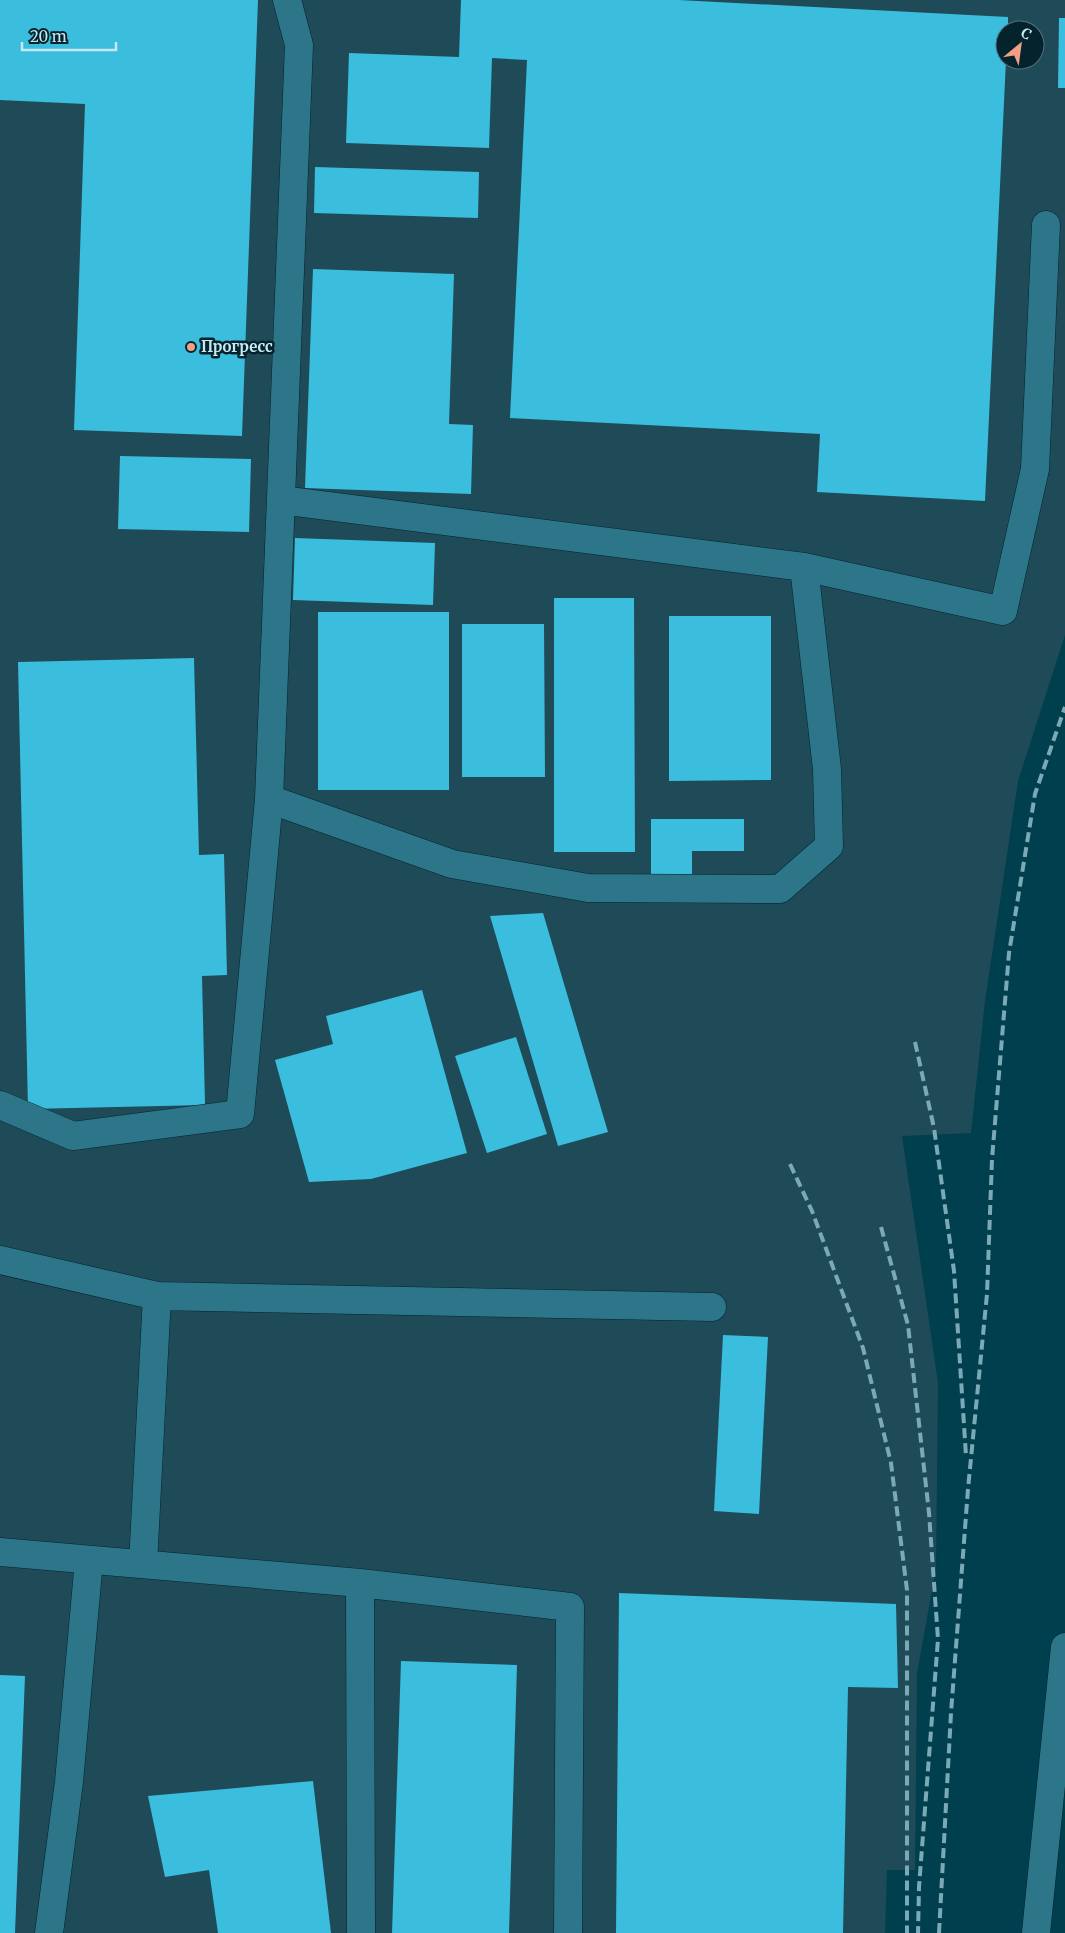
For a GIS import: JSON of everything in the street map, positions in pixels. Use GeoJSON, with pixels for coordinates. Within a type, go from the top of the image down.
{"type":"FeatureCollection","features":[{"type":"Feature","properties":{"kind":"street"},"geometry":{"type":"LineString","coordinates":[[0,1105],[73,1136],[240,1114],[269,799],[299,45],[287,0]]}},
{"type":"Feature","properties":{"kind":"street"},"geometry":{"type":"LineString","coordinates":[[281,500],[804,567],[1003,611],[1035,468],[1046,225]]}},
{"type":"Feature","properties":{"kind":"street"},"geometry":{"type":"LineString","coordinates":[[269,799],[452,864],[588,888],[780,889],[829,846],[827,769],[804,567]]}},
{"type":"Feature","properties":{"kind":"street"},"geometry":{"type":"LineString","coordinates":[[0,1260],[157,1296],[712,1307]]}},
{"type":"Feature","properties":{"kind":"street"},"geometry":{"type":"LineString","coordinates":[[142,1564],[157,1296]]}},
{"type":"Feature","properties":{"kind":"street"},"geometry":{"type":"LineString","coordinates":[[0,1552],[360,1583],[570,1607],[568,1933]]}},
{"type":"Feature","properties":{"kind":"street"},"geometry":{"type":"LineString","coordinates":[[48,1933],[69,1782],[89,1560]]}},
{"type":"Feature","properties":{"kind":"street"},"geometry":{"type":"LineString","coordinates":[[360,1583],[360,1933]]}},
{"type":"Feature","properties":{"kind":"street"},"geometry":{"type":"LineString","coordinates":[[1036,1933],[1055,1836],[1065,1647]]}},
{"type":"Feature","properties":{"kind":"shaded area"},"geometry":{"type":"Polygon","coordinates":[[[0,0],[1065,0],[1065,635],[1018,781],[985,1001],[971,1133],[902,1136],[938,1383],[936,1568],[917,1673],[915,1870],[887,1870],[885,1933],[0,1933],[0,0]]]}},
{"type":"Feature","properties":{"kind":"building"},"geometry":{"type":"Polygon","coordinates":[[[0,0],[258,0],[242,436],[74,430],[85,104],[0,100],[0,0]]]}},
{"type":"Feature","properties":{"kind":"building"},"geometry":{"type":"Polygon","coordinates":[[[461,0],[679,0],[1008,17],[1008,20],[995,20],[995,70],[1006,70],[985,501],[817,492],[820,434],[510,418],[527,60],[492,58],[489,148],[346,143],[349,53],[459,57],[461,0]]]}},
{"type":"Feature","properties":{"kind":"building"},"geometry":{"type":"Polygon","coordinates":[[[1059,18],[1065,18],[1065,88],[1058,88],[1059,18]]]}},
{"type":"Feature","properties":{"kind":"building"},"geometry":{"type":"Polygon","coordinates":[[[315,167],[479,172],[478,218],[314,213],[315,167]]]}},
{"type":"Feature","properties":{"kind":"building"},"geometry":{"type":"Polygon","coordinates":[[[313,269],[454,274],[449,424],[473,425],[471,494],[305,488],[313,269]]]}},
{"type":"Feature","properties":{"kind":"building"},"geometry":{"type":"Polygon","coordinates":[[[120,456],[251,459],[249,532],[118,529],[120,456]]]}},
{"type":"Feature","properties":{"kind":"building"},"geometry":{"type":"Polygon","coordinates":[[[295,538],[435,543],[433,605],[293,600],[295,538]]]}},
{"type":"Feature","properties":{"kind":"building"},"geometry":{"type":"Polygon","coordinates":[[[554,598],[634,598],[635,852],[554,852],[554,598]]]}},
{"type":"Feature","properties":{"kind":"building"},"geometry":{"type":"Polygon","coordinates":[[[318,612],[449,612],[449,790],[318,790],[318,612]]]}},
{"type":"Feature","properties":{"kind":"building"},"geometry":{"type":"Polygon","coordinates":[[[669,616],[771,616],[771,780],[669,781],[669,616]]]}},
{"type":"Feature","properties":{"kind":"building"},"geometry":{"type":"Polygon","coordinates":[[[462,624],[544,624],[545,777],[462,777],[462,624]]]}},
{"type":"Feature","properties":{"kind":"building"},"geometry":{"type":"Polygon","coordinates":[[[194,658],[199,855],[224,854],[227,975],[202,976],[205,1105],[28,1109],[18,662],[194,658]]]}},
{"type":"Feature","properties":{"kind":"building"},"geometry":{"type":"Polygon","coordinates":[[[651,819],[744,819],[744,851],[692,851],[692,874],[651,874],[651,819]]]}},
{"type":"Feature","properties":{"kind":"building"},"geometry":{"type":"Polygon","coordinates":[[[543,913],[608,1132],[558,1146],[490,916],[543,913]]]}},
{"type":"Feature","properties":{"kind":"building"},"geometry":{"type":"Polygon","coordinates":[[[422,990],[467,1153],[371,1179],[309,1182],[275,1060],[333,1044],[326,1016],[422,990]]]}},
{"type":"Feature","properties":{"kind":"building"},"geometry":{"type":"Polygon","coordinates":[[[516,1037],[547,1134],[487,1153],[455,1056],[516,1037]]]}},
{"type":"Feature","properties":{"kind":"building"},"geometry":{"type":"Polygon","coordinates":[[[723,1335],[768,1337],[759,1514],[714,1511],[723,1335]]]}},
{"type":"Feature","properties":{"kind":"building"},"geometry":{"type":"Polygon","coordinates":[[[619,1593],[896,1604],[898,1688],[848,1687],[843,1933],[616,1933],[619,1593]]]}},
{"type":"Feature","properties":{"kind":"building"},"geometry":{"type":"Polygon","coordinates":[[[401,1661],[517,1665],[509,1933],[392,1933],[401,1661]]]}},
{"type":"Feature","properties":{"kind":"building"},"geometry":{"type":"Polygon","coordinates":[[[0,1675],[25,1676],[15,1933],[0,1933],[0,1675]]]}},
{"type":"Feature","properties":{"kind":"building"},"geometry":{"type":"Polygon","coordinates":[[[313,1781],[331,1933],[218,1933],[209,1870],[165,1877],[148,1796],[313,1781]]]}},
{"type":"Feature","properties":{"kind":"railway"},"geometry":{"type":"LineString","coordinates":[[939,1933],[951,1713],[968,1489],[987,1294],[992,1159],[1009,953],[1035,794],[1065,707]]}},
{"type":"Feature","properties":{"kind":"railway"},"geometry":{"type":"LineString","coordinates":[[915,1042],[934,1128],[954,1271],[966,1456]]}},
{"type":"Feature","properties":{"kind":"railway"},"geometry":{"type":"LineString","coordinates":[[790,1164],[812,1211],[863,1348],[891,1463],[907,1590],[907,1933]]}},
{"type":"Feature","properties":{"kind":"railway"},"geometry":{"type":"LineString","coordinates":[[881,1227],[908,1325],[929,1513],[938,1639],[919,1887],[918,1933]]}},
{"type":"Feature","properties":{"kind":"place","name":"Прогресс"},"geometry":{"type":"Point","coordinates":[191,347]}}]}
